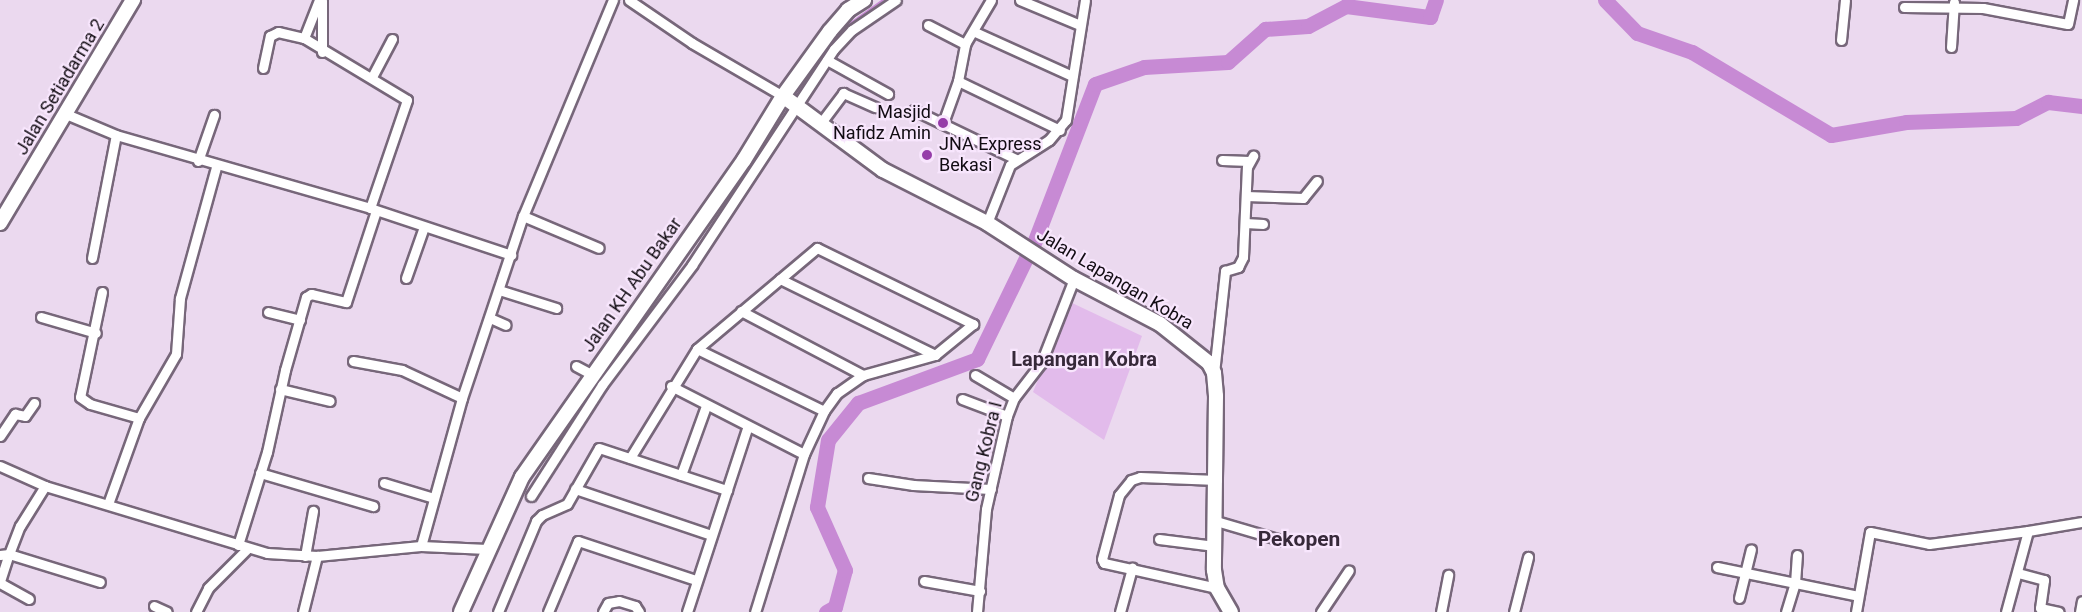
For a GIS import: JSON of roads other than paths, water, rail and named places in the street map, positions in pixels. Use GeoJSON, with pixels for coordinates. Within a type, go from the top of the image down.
{"type":"FeatureCollection","features":[{"type":"Feature","properties":{"kind":"street","name":"Jalan Setiadarma 2"},"geometry":{"type":"LineString","coordinates":[[0,223],[133,0]]}},
{"type":"Feature","properties":{"kind":"street"},"geometry":{"type":"LineString","coordinates":[[304,38],[321,0]]}},
{"type":"Feature","properties":{"kind":"street"},"geometry":{"type":"LineString","coordinates":[[321,0],[322,52]]}},
{"type":"Feature","properties":{"kind":"street"},"geometry":{"type":"LineString","coordinates":[[421,546],[462,398],[523,216],[613,0]]}},
{"type":"Feature","properties":{"kind":"street"},"geometry":{"type":"LineString","coordinates":[[628,0],[692,43],[783,96]]}},
{"type":"Feature","properties":{"kind":"street","name":"Jalan KH Abu Bakar"},"geometry":{"type":"LineString","coordinates":[[461,612],[487,549],[522,477],[591,374],[744,160],[783,96],[830,31],[848,10],[864,0]]}},
{"type":"Feature","properties":{"kind":"street"},"geometry":{"type":"LineString","coordinates":[[531,496],[637,336],[662,304],[827,60],[852,30],[896,0]]}},
{"type":"Feature","properties":{"kind":"street"},"geometry":{"type":"LineString","coordinates":[[943,123],[958,81],[965,44],[975,32],[991,0]]}},
{"type":"Feature","properties":{"kind":"street"},"geometry":{"type":"LineString","coordinates":[[1020,0],[1080,26]]}},
{"type":"Feature","properties":{"kind":"street"},"geometry":{"type":"LineString","coordinates":[[987,223],[1010,165],[1060,129],[1069,109],[1072,76],[1085,0]]}},
{"type":"Feature","properties":{"kind":"street"},"geometry":{"type":"LineString","coordinates":[[1840,40],[1845,0]]}},
{"type":"Feature","properties":{"kind":"street"},"geometry":{"type":"LineString","coordinates":[[2010,0],[2010,12]]}},
{"type":"Feature","properties":{"kind":"street"},"geometry":{"type":"LineString","coordinates":[[1904,7],[1954,4],[2068,24],[2073,0],[2082,2]]}},
{"type":"Feature","properties":{"kind":"street"},"geometry":{"type":"LineString","coordinates":[[1951,47],[1954,4]]}},
{"type":"Feature","properties":{"kind":"street"},"geometry":{"type":"LineString","coordinates":[[928,25],[965,44]]}},
{"type":"Feature","properties":{"kind":"street"},"geometry":{"type":"LineString","coordinates":[[196,612],[208,588],[243,547],[280,389],[308,294],[346,302],[373,210],[408,105],[404,96],[322,52],[304,38],[279,32],[273,34],[266,48],[263,68]]}},
{"type":"Feature","properties":{"kind":"street"},"geometry":{"type":"LineString","coordinates":[[975,32],[1072,76]]}},
{"type":"Feature","properties":{"kind":"street"},"geometry":{"type":"LineString","coordinates":[[372,77],[392,39]]}},
{"type":"Feature","properties":{"kind":"street"},"geometry":{"type":"LineString","coordinates":[[827,60],[888,94]]}},
{"type":"Feature","properties":{"kind":"street"},"geometry":{"type":"LineString","coordinates":[[958,81],[1060,129]]}},
{"type":"Feature","properties":{"kind":"street"},"geometry":{"type":"LineString","coordinates":[[820,124],[843,93],[875,107]]}},
{"type":"Feature","properties":{"kind":"street","name":"Jalan Lapangan Kobra"},"geometry":{"type":"LineString","coordinates":[[783,96],[902,181],[987,223],[1074,279],[1174,333],[1204,357],[1214,373]]}},
{"type":"Feature","properties":{"kind":"street"},"geometry":{"type":"LineString","coordinates":[[914,111],[1016,159]]}},
{"type":"Feature","properties":{"kind":"street"},"geometry":{"type":"LineString","coordinates":[[66,114],[116,135],[198,161],[373,210],[511,255]]}},
{"type":"Feature","properties":{"kind":"street"},"geometry":{"type":"LineString","coordinates":[[198,161],[214,115]]}},
{"type":"Feature","properties":{"kind":"street"},"geometry":{"type":"LineString","coordinates":[[92,258],[116,135]]}},
{"type":"Feature","properties":{"kind":"street"},"geometry":{"type":"LineString","coordinates":[[1222,160],[1251,158],[1240,264],[1225,272],[1214,373],[1217,588],[1231,612]]}},
{"type":"Feature","properties":{"kind":"street"},"geometry":{"type":"LineString","coordinates":[[108,504],[139,418],[176,354],[180,298],[216,166]]}},
{"type":"Feature","properties":{"kind":"street"},"geometry":{"type":"LineString","coordinates":[[1246,196],[1303,198],[1317,181]]}},
{"type":"Feature","properties":{"kind":"street"},"geometry":{"type":"LineString","coordinates":[[523,216],[599,249]]}},
{"type":"Feature","properties":{"kind":"street"},"geometry":{"type":"LineString","coordinates":[[1245,223],[1263,224]]}},
{"type":"Feature","properties":{"kind":"street"},"geometry":{"type":"LineString","coordinates":[[406,278],[424,227]]}},
{"type":"Feature","properties":{"kind":"street"},"geometry":{"type":"LineString","coordinates":[[630,458],[671,386],[698,349],[814,249],[821,249],[973,324],[935,355],[863,375],[848,383],[824,411],[804,454],[755,612]]}},
{"type":"Feature","properties":{"kind":"street"},"geometry":{"type":"LineString","coordinates":[[780,279],[935,355]]}},
{"type":"Feature","properties":{"kind":"street","name":"Gang Kobra I"},"geometry":{"type":"LineString","coordinates":[[977,612],[991,489],[1007,416],[1014,398],[1041,363],[1074,279]]}},
{"type":"Feature","properties":{"kind":"street"},"geometry":{"type":"LineString","coordinates":[[499,290],[555,308]]}},
{"type":"Feature","properties":{"kind":"street"},"geometry":{"type":"LineString","coordinates":[[102,292],[82,399],[139,418]]}},
{"type":"Feature","properties":{"kind":"street"},"geometry":{"type":"LineString","coordinates":[[648,293],[662,304]]}},
{"type":"Feature","properties":{"kind":"street"},"geometry":{"type":"LineString","coordinates":[[741,311],[863,375]]}},
{"type":"Feature","properties":{"kind":"street"},"geometry":{"type":"LineString","coordinates":[[268,312],[300,320]]}},
{"type":"Feature","properties":{"kind":"street"},"geometry":{"type":"LineString","coordinates":[[41,317],[96,333]]}},
{"type":"Feature","properties":{"kind":"street"},"geometry":{"type":"LineString","coordinates":[[490,318],[506,325]]}},
{"type":"Feature","properties":{"kind":"street"},"geometry":{"type":"LineString","coordinates":[[625,326],[637,336]]}},
{"type":"Feature","properties":{"kind":"street"},"geometry":{"type":"LineString","coordinates":[[698,349],[824,411]]}},
{"type":"Feature","properties":{"kind":"street"},"geometry":{"type":"LineString","coordinates":[[352,360],[402,370],[462,398]]}},
{"type":"Feature","properties":{"kind":"street"},"geometry":{"type":"LineString","coordinates":[[576,366],[591,374]]}},
{"type":"Feature","properties":{"kind":"street"},"geometry":{"type":"LineString","coordinates":[[975,375],[1014,398]]}},
{"type":"Feature","properties":{"kind":"street"},"geometry":{"type":"LineString","coordinates":[[671,386],[747,428],[804,454]]}},
{"type":"Feature","properties":{"kind":"street"},"geometry":{"type":"LineString","coordinates":[[280,389],[330,401]]}},
{"type":"Feature","properties":{"kind":"street"},"geometry":{"type":"LineString","coordinates":[[962,399],[1007,416]]}},
{"type":"Feature","properties":{"kind":"street"},"geometry":{"type":"LineString","coordinates":[[0,436],[15,414],[27,415],[34,403]]}},
{"type":"Feature","properties":{"kind":"street"},"geometry":{"type":"LineString","coordinates":[[681,474],[706,406]]}},
{"type":"Feature","properties":{"kind":"street"},"geometry":{"type":"LineString","coordinates":[[687,612],[747,428]]}},
{"type":"Feature","properties":{"kind":"street"},"geometry":{"type":"LineString","coordinates":[[498,612],[537,521],[542,515],[567,504],[599,448],[727,490]]}},
{"type":"Feature","properties":{"kind":"street"},"geometry":{"type":"LineString","coordinates":[[0,466],[45,486],[243,547],[305,556],[421,546],[487,549]]}},
{"type":"Feature","properties":{"kind":"street"},"geometry":{"type":"LineString","coordinates":[[260,473],[373,506]]}},
{"type":"Feature","properties":{"kind":"street"},"geometry":{"type":"LineString","coordinates":[[1217,480],[1140,477],[1122,488],[1102,559],[1217,588]]}},
{"type":"Feature","properties":{"kind":"street"},"geometry":{"type":"LineString","coordinates":[[868,478],[913,485],[991,489]]}},
{"type":"Feature","properties":{"kind":"street"},"geometry":{"type":"LineString","coordinates":[[384,483],[434,498]]}},
{"type":"Feature","properties":{"kind":"street"},"geometry":{"type":"LineString","coordinates":[[29,599],[0,582],[4,555],[45,486]]}},
{"type":"Feature","properties":{"kind":"street"},"geometry":{"type":"LineString","coordinates":[[575,489],[711,535]]}},
{"type":"Feature","properties":{"kind":"street"},"geometry":{"type":"LineString","coordinates":[[305,556],[313,511]]}},
{"type":"Feature","properties":{"kind":"street"},"geometry":{"type":"LineString","coordinates":[[1216,521],[1284,541]]}},
{"type":"Feature","properties":{"kind":"street"},"geometry":{"type":"LineString","coordinates":[[1856,612],[1868,535],[1873,531],[1929,544],[2082,522]]}},
{"type":"Feature","properties":{"kind":"street"},"geometry":{"type":"LineString","coordinates":[[2006,612],[2028,531]]}},
{"type":"Feature","properties":{"kind":"street"},"geometry":{"type":"LineString","coordinates":[[1159,539],[1215,546]]}},
{"type":"Feature","properties":{"kind":"street"},"geometry":{"type":"LineString","coordinates":[[548,612],[578,541],[696,580]]}},
{"type":"Feature","properties":{"kind":"street"},"geometry":{"type":"LineString","coordinates":[[1739,598],[1751,549]]}},
{"type":"Feature","properties":{"kind":"street"},"geometry":{"type":"LineString","coordinates":[[4,555],[100,582]]}},
{"type":"Feature","properties":{"kind":"street"},"geometry":{"type":"LineString","coordinates":[[1786,612],[1795,583],[1797,555]]}},
{"type":"Feature","properties":{"kind":"street"},"geometry":{"type":"LineString","coordinates":[[303,612],[317,556]]}},
{"type":"Feature","properties":{"kind":"street"},"geometry":{"type":"LineString","coordinates":[[1514,612],[1528,557]]}},
{"type":"Feature","properties":{"kind":"street"},"geometry":{"type":"LineString","coordinates":[[1717,567],[1858,596]]}},
{"type":"Feature","properties":{"kind":"street"},"geometry":{"type":"LineString","coordinates":[[1120,612],[1132,568]]}},
{"type":"Feature","properties":{"kind":"street"},"geometry":{"type":"LineString","coordinates":[[1321,612],[1349,570]]}},
{"type":"Feature","properties":{"kind":"street"},"geometry":{"type":"LineString","coordinates":[[2018,573],[2044,580],[2040,608],[2059,612]]}},
{"type":"Feature","properties":{"kind":"street"},"geometry":{"type":"LineString","coordinates":[[1441,612],[1448,575]]}},
{"type":"Feature","properties":{"kind":"street"},"geometry":{"type":"LineString","coordinates":[[924,581],[980,591]]}},
{"type":"Feature","properties":{"kind":"street"},"geometry":{"type":"LineString","coordinates":[[603,612],[608,603],[619,601],[635,606],[639,612]]}},
{"type":"Feature","properties":{"kind":"street"},"geometry":{"type":"LineString","coordinates":[[2080,612],[2082,601]]}},
{"type":"Feature","properties":{"kind":"street"},"geometry":{"type":"LineString","coordinates":[[154,606],[167,612]]}},
{"type":"Feature","properties":{"kind":"waterway"},"geometry":{"type":"LineString","coordinates":[[838,32],[883,0]]}},
{"type":"Feature","properties":{"kind":"waterway"},"geometry":{"type":"LineString","coordinates":[[1034,243],[1095,84],[1144,67],[1228,62],[1265,29],[1308,26],[1346,6],[1430,17],[1436,0]]}},
{"type":"Feature","properties":{"kind":"waterway"},"geometry":{"type":"LineString","coordinates":[[1605,0],[1637,33],[1692,52],[1831,135],[1906,122],[2016,118],[2048,102],[2082,106]]}},
{"type":"Feature","properties":{"kind":"waterway"},"geometry":{"type":"LineString","coordinates":[[795,96],[820,56]]}},
{"type":"Feature","properties":{"kind":"waterway"},"geometry":{"type":"LineString","coordinates":[[826,612],[835,607],[845,570],[817,507],[828,440],[858,403],[977,359],[1027,256]]}},
{"type":"Feature","properties":{"kind":"place","name":"Masjid Nafidz Amin"},"geometry":{"type":"Point","coordinates":[943,123]}},
{"type":"Feature","properties":{"kind":"place","name":"JNA Express Bekasi"},"geometry":{"type":"Point","coordinates":[927,155]}},
{"type":"Feature","properties":{"kind":"district","name":"Lapangan Kobra"},"geometry":{"type":"Point","coordinates":[1084,359]}},
{"type":"Feature","properties":{"kind":"district","name":"Pekopen"},"geometry":{"type":"Point","coordinates":[1299,539]}}]}
